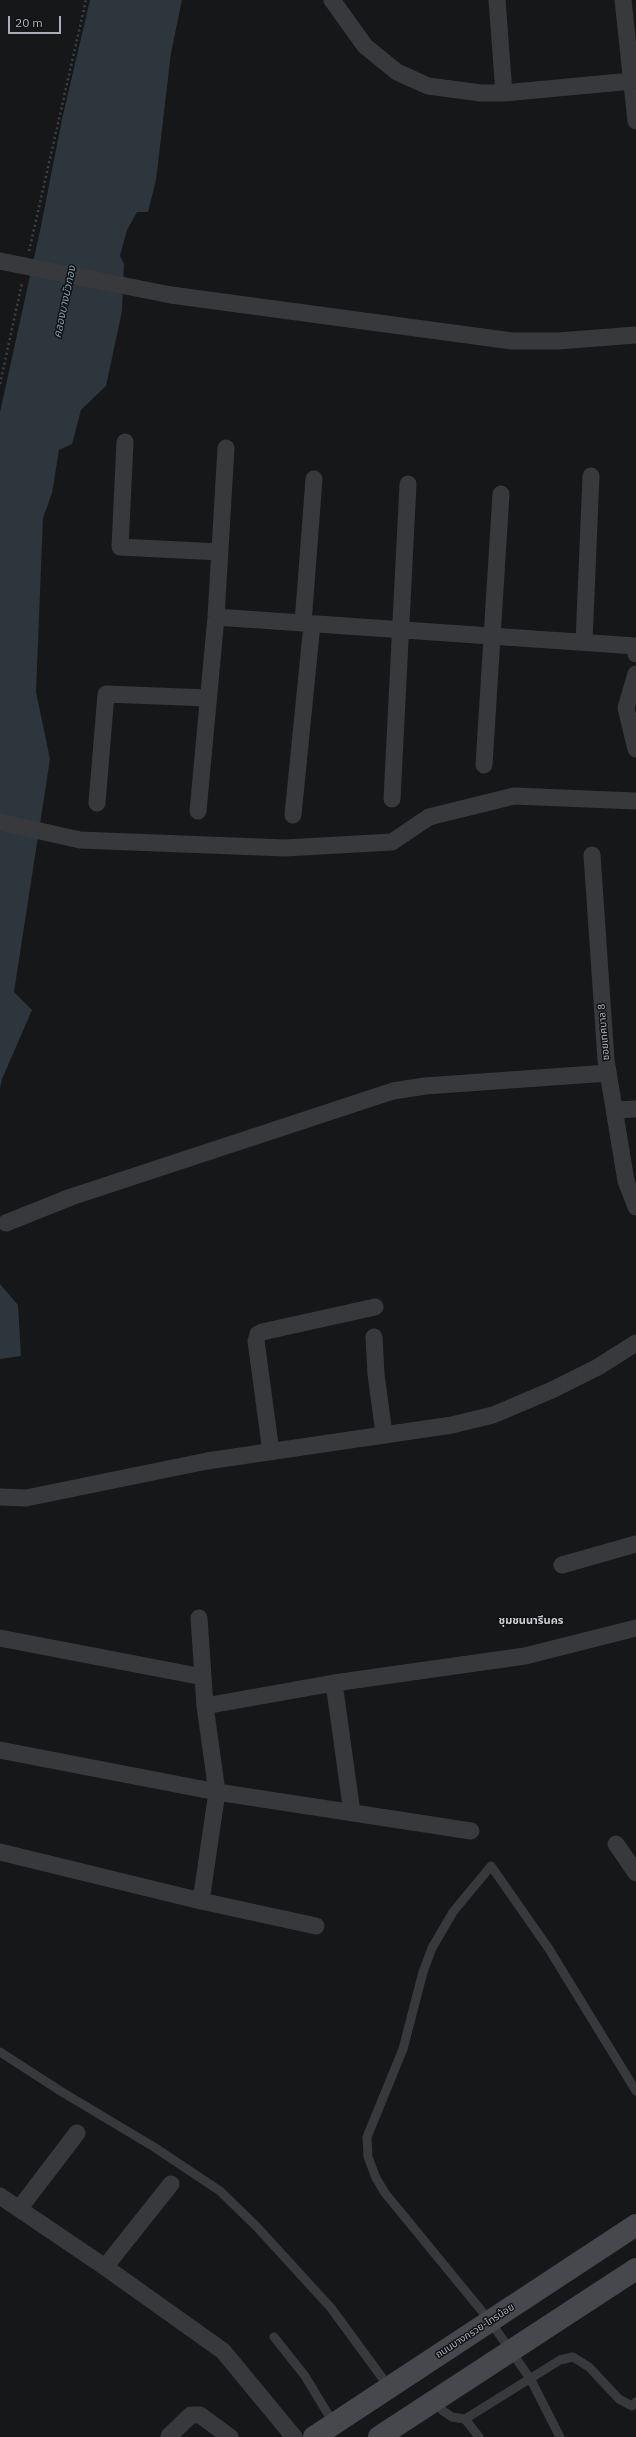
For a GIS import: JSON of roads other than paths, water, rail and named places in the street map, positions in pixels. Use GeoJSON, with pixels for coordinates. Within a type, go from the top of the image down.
{"type":"FeatureCollection","features":[{"type":"Feature","properties":{"kind":"main road","name":"ถนนบางกรวย-ไทรน้อย"},"geometry":{"type":"LineString","coordinates":[[314,2437],[636,2225]]}},
{"type":"Feature","properties":{"kind":"main road"},"geometry":{"type":"LineString","coordinates":[[379,2437],[636,2269]]}},
{"type":"Feature","properties":{"kind":"street"},"geometry":{"type":"LineString","coordinates":[[332,0],[365,46],[397,72],[428,86],[481,93],[504,93],[634,80]]}},
{"type":"Feature","properties":{"kind":"street"},"geometry":{"type":"LineString","coordinates":[[498,0],[504,93]]}},
{"type":"Feature","properties":{"kind":"street"},"geometry":{"type":"LineString","coordinates":[[623,0],[634,80],[636,121]]}},
{"type":"Feature","properties":{"kind":"street"},"geometry":{"type":"LineString","coordinates":[[0,261],[171,295],[512,341],[558,342],[636,335]]}},
{"type":"Feature","properties":{"kind":"street"},"geometry":{"type":"LineString","coordinates":[[125,442],[120,547],[220,552]]}},
{"type":"Feature","properties":{"kind":"street"},"geometry":{"type":"LineString","coordinates":[[198,811],[216,617],[226,448]]}},
{"type":"Feature","properties":{"kind":"street"},"geometry":{"type":"LineString","coordinates":[[584,642],[591,476]]}},
{"type":"Feature","properties":{"kind":"street"},"geometry":{"type":"LineString","coordinates":[[293,815],[307,623],[314,480]]}},
{"type":"Feature","properties":{"kind":"street"},"geometry":{"type":"LineString","coordinates":[[392,799],[399,630],[408,484]]}},
{"type":"Feature","properties":{"kind":"street"},"geometry":{"type":"LineString","coordinates":[[484,764],[494,636],[501,494]]}},
{"type":"Feature","properties":{"kind":"street"},"geometry":{"type":"LineString","coordinates":[[216,617],[636,646],[636,654]]}},
{"type":"Feature","properties":{"kind":"street"},"geometry":{"type":"LineString","coordinates":[[636,674],[626,708],[636,749]]}},
{"type":"Feature","properties":{"kind":"street"},"geometry":{"type":"LineString","coordinates":[[97,803],[106,694],[208,698]]}},
{"type":"Feature","properties":{"kind":"street"},"geometry":{"type":"LineString","coordinates":[[0,822],[80,840],[285,848],[392,842],[429,817],[514,796],[636,801]]}},
{"type":"Feature","properties":{"kind":"street","name":"ซอยเทศบาล 8"},"geometry":{"type":"LineString","coordinates":[[592,855],[608,1073],[626,1181],[636,1207]]}},
{"type":"Feature","properties":{"kind":"street"},"geometry":{"type":"LineString","coordinates":[[6,1223],[71,1197],[394,1092],[425,1086],[608,1073]]}},
{"type":"Feature","properties":{"kind":"street"},"geometry":{"type":"LineString","coordinates":[[614,1110],[636,1109]]}},
{"type":"Feature","properties":{"kind":"street"},"geometry":{"type":"LineString","coordinates":[[271,1452],[256,1341],[258,1334],[375,1307]]}},
{"type":"Feature","properties":{"kind":"street"},"geometry":{"type":"LineString","coordinates":[[374,1337],[376,1374],[384,1434]]}},
{"type":"Feature","properties":{"kind":"street"},"geometry":{"type":"LineString","coordinates":[[0,1497],[26,1498],[207,1460],[452,1425],[492,1415],[552,1390],[591,1371],[636,1342]]}},
{"type":"Feature","properties":{"kind":"street"},"geometry":{"type":"LineString","coordinates":[[562,1565],[636,1544]]}},
{"type":"Feature","properties":{"kind":"street"},"geometry":{"type":"LineString","coordinates":[[199,1618],[205,1706],[217,1792],[201,1901]]}},
{"type":"Feature","properties":{"kind":"street"},"geometry":{"type":"LineString","coordinates":[[205,1706],[334,1683],[525,1656],[636,1628]]}},
{"type":"Feature","properties":{"kind":"street"},"geometry":{"type":"LineString","coordinates":[[0,1638],[203,1677]]}},
{"type":"Feature","properties":{"kind":"street"},"geometry":{"type":"LineString","coordinates":[[334,1683],[352,1813]]}},
{"type":"Feature","properties":{"kind":"street"},"geometry":{"type":"LineString","coordinates":[[0,1750],[217,1792],[471,1831]]}},
{"type":"Feature","properties":{"kind":"street"},"geometry":{"type":"LineString","coordinates":[[616,1844],[636,1872]]}},
{"type":"Feature","properties":{"kind":"street"},"geometry":{"type":"LineString","coordinates":[[0,1852],[201,1901],[316,1926]]}},
{"type":"Feature","properties":{"kind":"street"},"geometry":{"type":"LineString","coordinates":[[19,2209],[77,2133]]}},
{"type":"Feature","properties":{"kind":"street"},"geometry":{"type":"LineString","coordinates":[[105,2267],[171,2184]]}},
{"type":"Feature","properties":{"kind":"street"},"geometry":{"type":"LineString","coordinates":[[0,2196],[105,2267],[223,2351],[294,2437]]}},
{"type":"Feature","properties":{"kind":"street"},"geometry":{"type":"LineString","coordinates":[[169,2436],[191,2415],[200,2415],[230,2437]]}},
{"type":"Feature","properties":{"kind":"lane"},"geometry":{"type":"LineString","coordinates":[[560,2437],[531,2380],[490,2321],[385,2193],[376,2178],[368,2157],[368,2137],[404,2049],[423,1972],[432,1948],[453,1912],[491,1866],[549,1949],[636,2091]]}},
{"type":"Feature","properties":{"kind":"lane"},"geometry":{"type":"LineString","coordinates":[[0,2052],[62,2092],[154,2147],[220,2191],[257,2228],[331,2308],[389,2387]]}},
{"type":"Feature","properties":{"kind":"lane"},"geometry":{"type":"LineString","coordinates":[[274,2337],[305,2376],[334,2424]]}},
{"type":"Feature","properties":{"kind":"lane"},"geometry":{"type":"LineString","coordinates":[[436,2401],[443,2411],[452,2417],[465,2419],[531,2380],[560,2360],[573,2357],[589,2368],[619,2399],[632,2406],[636,2402]]}},
{"type":"Feature","properties":{"kind":"lane"},"geometry":{"type":"LineString","coordinates":[[465,2419],[479,2437]]}},
{"type":"Feature","properties":{"kind":"water","name":"คลองบางบัวทอง"},"geometry":{"type":"Polygon","coordinates":[[[90,0],[182,0],[171,53],[156,180],[148,212],[137,212],[127,230],[120,256],[124,264],[122,311],[106,386],[81,410],[72,444],[59,450],[52,493],[43,518],[36,692],[50,759],[14,992],[32,1010],[2,1079],[0,1088],[0,412],[41,226],[62,119],[90,0]]]}},
{"type":"Feature","properties":{"kind":"water"},"geometry":{"type":"Polygon","coordinates":[[[0,1284],[18,1305],[21,1356],[0,1359],[0,1284]]]}},
{"type":"Feature","properties":{"kind":"district","name":"ชุมชนนารีนคร"},"geometry":{"type":"Point","coordinates":[531,1621]}}]}
